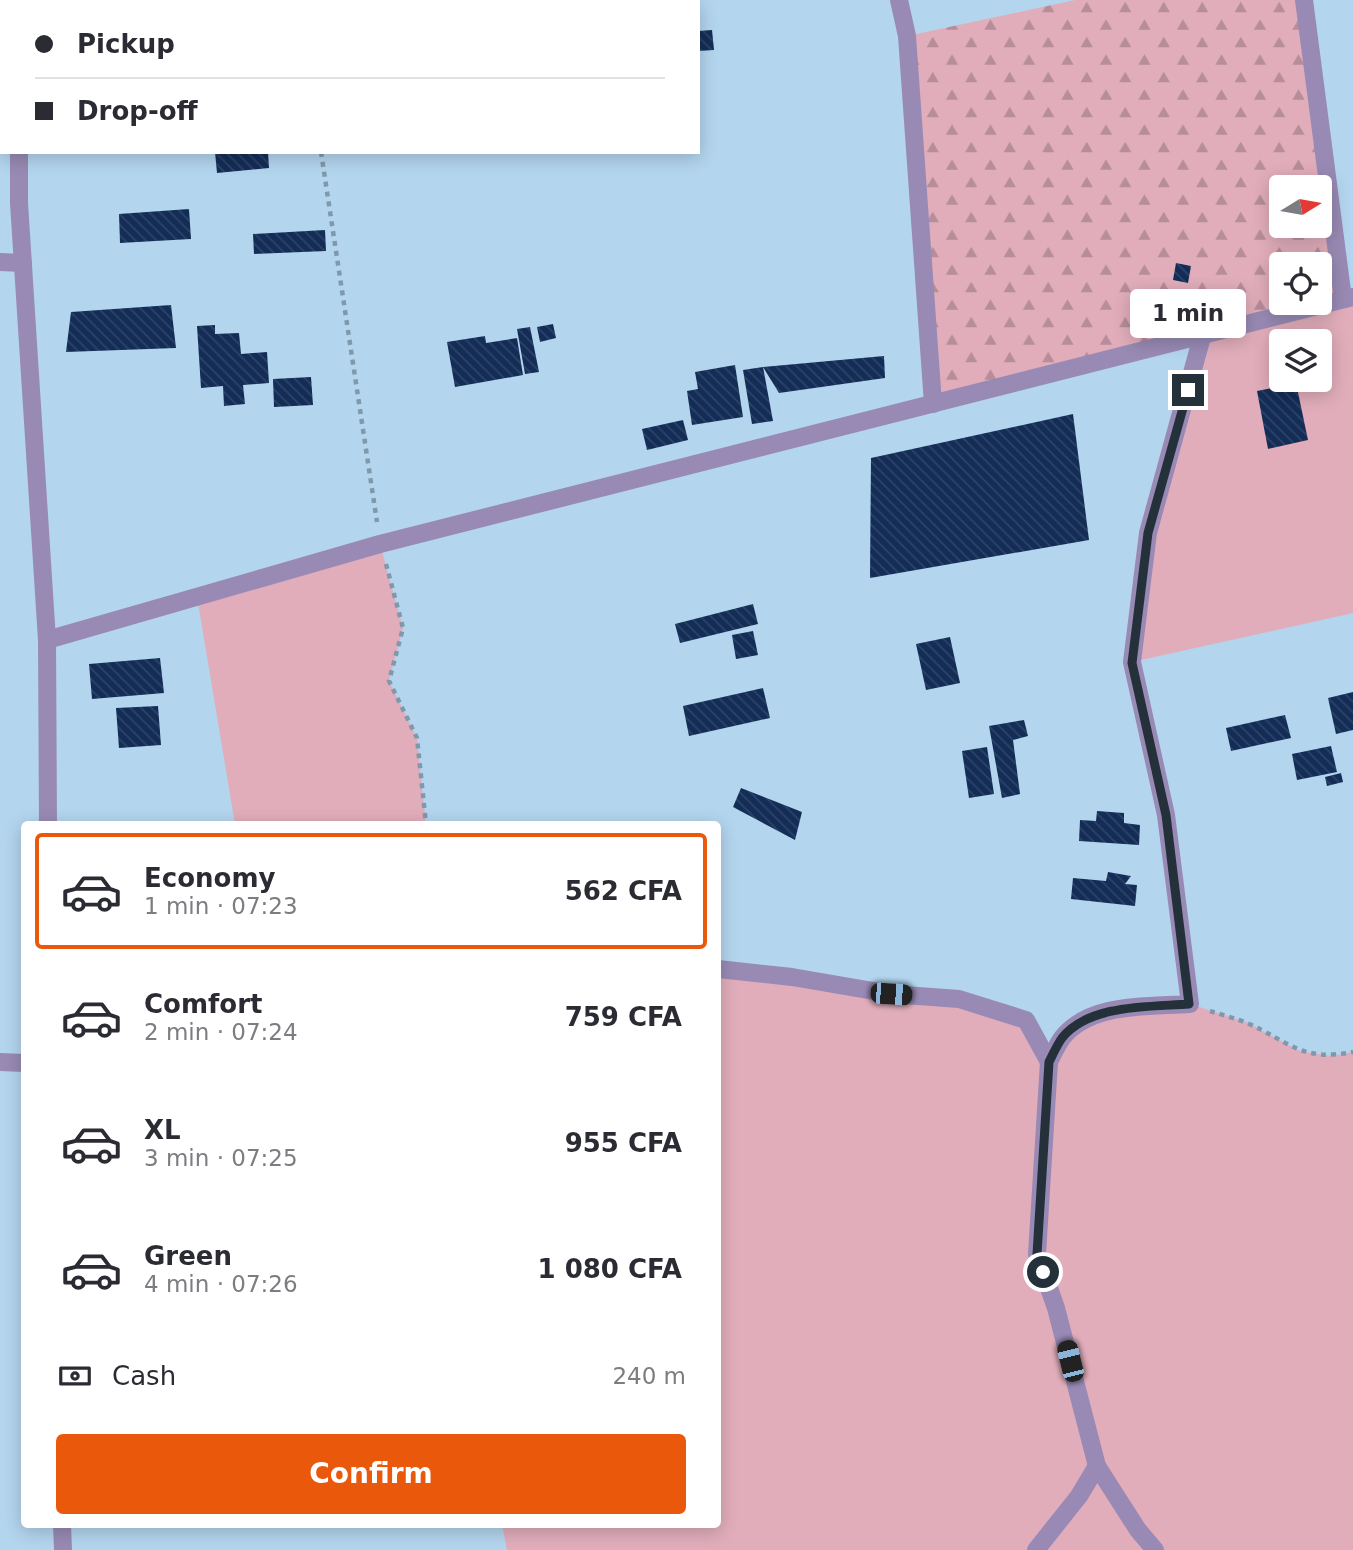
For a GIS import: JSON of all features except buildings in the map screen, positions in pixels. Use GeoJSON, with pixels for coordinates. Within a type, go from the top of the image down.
{"type":"FeatureCollection","features":[{"type":"Feature","properties":{"kind":"street"},"geometry":{"type":"LineString","coordinates":[[899,0],[907,36],[933,404]]}},
{"type":"Feature","properties":{"kind":"street"},"geometry":{"type":"LineString","coordinates":[[47,640],[380,544],[1348,298],[1304,0]]}},
{"type":"Feature","properties":{"kind":"street"},"geometry":{"type":"LineString","coordinates":[[19,154],[23,263],[47,640],[48,821]]}},
{"type":"Feature","properties":{"kind":"street"},"geometry":{"type":"LineString","coordinates":[[0,262],[23,263]]}},
{"type":"Feature","properties":{"kind":"street"},"geometry":{"type":"LineString","coordinates":[[1155,1550],[1138,1530],[1097,1466],[1056,1308],[1037,1254],[1049,1062],[1063,1037],[1090,1017],[1117,1010],[1189,1004],[1166,815],[1132,663],[1148,533],[1203,333]]}},
{"type":"Feature","properties":{"kind":"street"},"geometry":{"type":"LineString","coordinates":[[721,969],[792,976],[891,994],[959,999],[1026,1020],[1049,1062]]}},
{"type":"Feature","properties":{"kind":"street"},"geometry":{"type":"LineString","coordinates":[[0,1062],[21,1063]]}},
{"type":"Feature","properties":{"kind":"street"},"geometry":{"type":"LineString","coordinates":[[1036,1550],[1079,1496],[1097,1466]]}},
{"type":"Feature","properties":{"kind":"street"},"geometry":{"type":"LineString","coordinates":[[62,1528],[63,1550]]}},
{"type":"Feature","properties":{"kind":"path"},"geometry":{"type":"LineString","coordinates":[[321,154],[380,544],[403,628],[389,681],[417,738],[426,821]]}},
{"type":"Feature","properties":{"kind":"path"},"geometry":{"type":"LineString","coordinates":[[1189,1004],[1245,1022],[1300,1051],[1332,1056],[1353,1052]]}},
{"type":"Feature","properties":{"kind":"green space"},"geometry":{"type":"Polygon","coordinates":[[[1075,0],[1304,0],[1327,175],[1269,175],[1269,238],[1332,238],[1332,215],[1343,299],[1332,302],[1332,252],[1269,252],[1269,315],[1281,315],[933,404],[907,36],[1075,0]]]}},
{"type":"Feature","properties":{"kind":"green space"},"geometry":{"type":"Polygon","coordinates":[[[1353,297],[1353,613],[1132,662],[1148,533],[1203,333],[1278,315],[1332,315],[1332,302],[1353,297]]]}},
{"type":"Feature","properties":{"kind":"green space"},"geometry":{"type":"Polygon","coordinates":[[[380,544],[403,628],[389,681],[417,738],[426,821],[234,821],[197,597],[380,544]]]}},
{"type":"Feature","properties":{"kind":"green space"},"geometry":{"type":"Polygon","coordinates":[[[721,973],[891,994],[1026,1020],[1049,1061],[1090,1017],[1190,1004],[1246,1022],[1300,1051],[1332,1056],[1353,1052],[1353,1550],[507,1550],[503,1528],[721,1528],[721,973]]]}},
{"type":"Feature","properties":{"kind":"route"},"geometry":{"type":"LineString","coordinates":[[1043,1272],[1037,1254],[1049,1062],[1063,1037],[1090,1017],[1117,1010],[1189,1004],[1166,815],[1132,663],[1148,533],[1188,390]]}}]}
